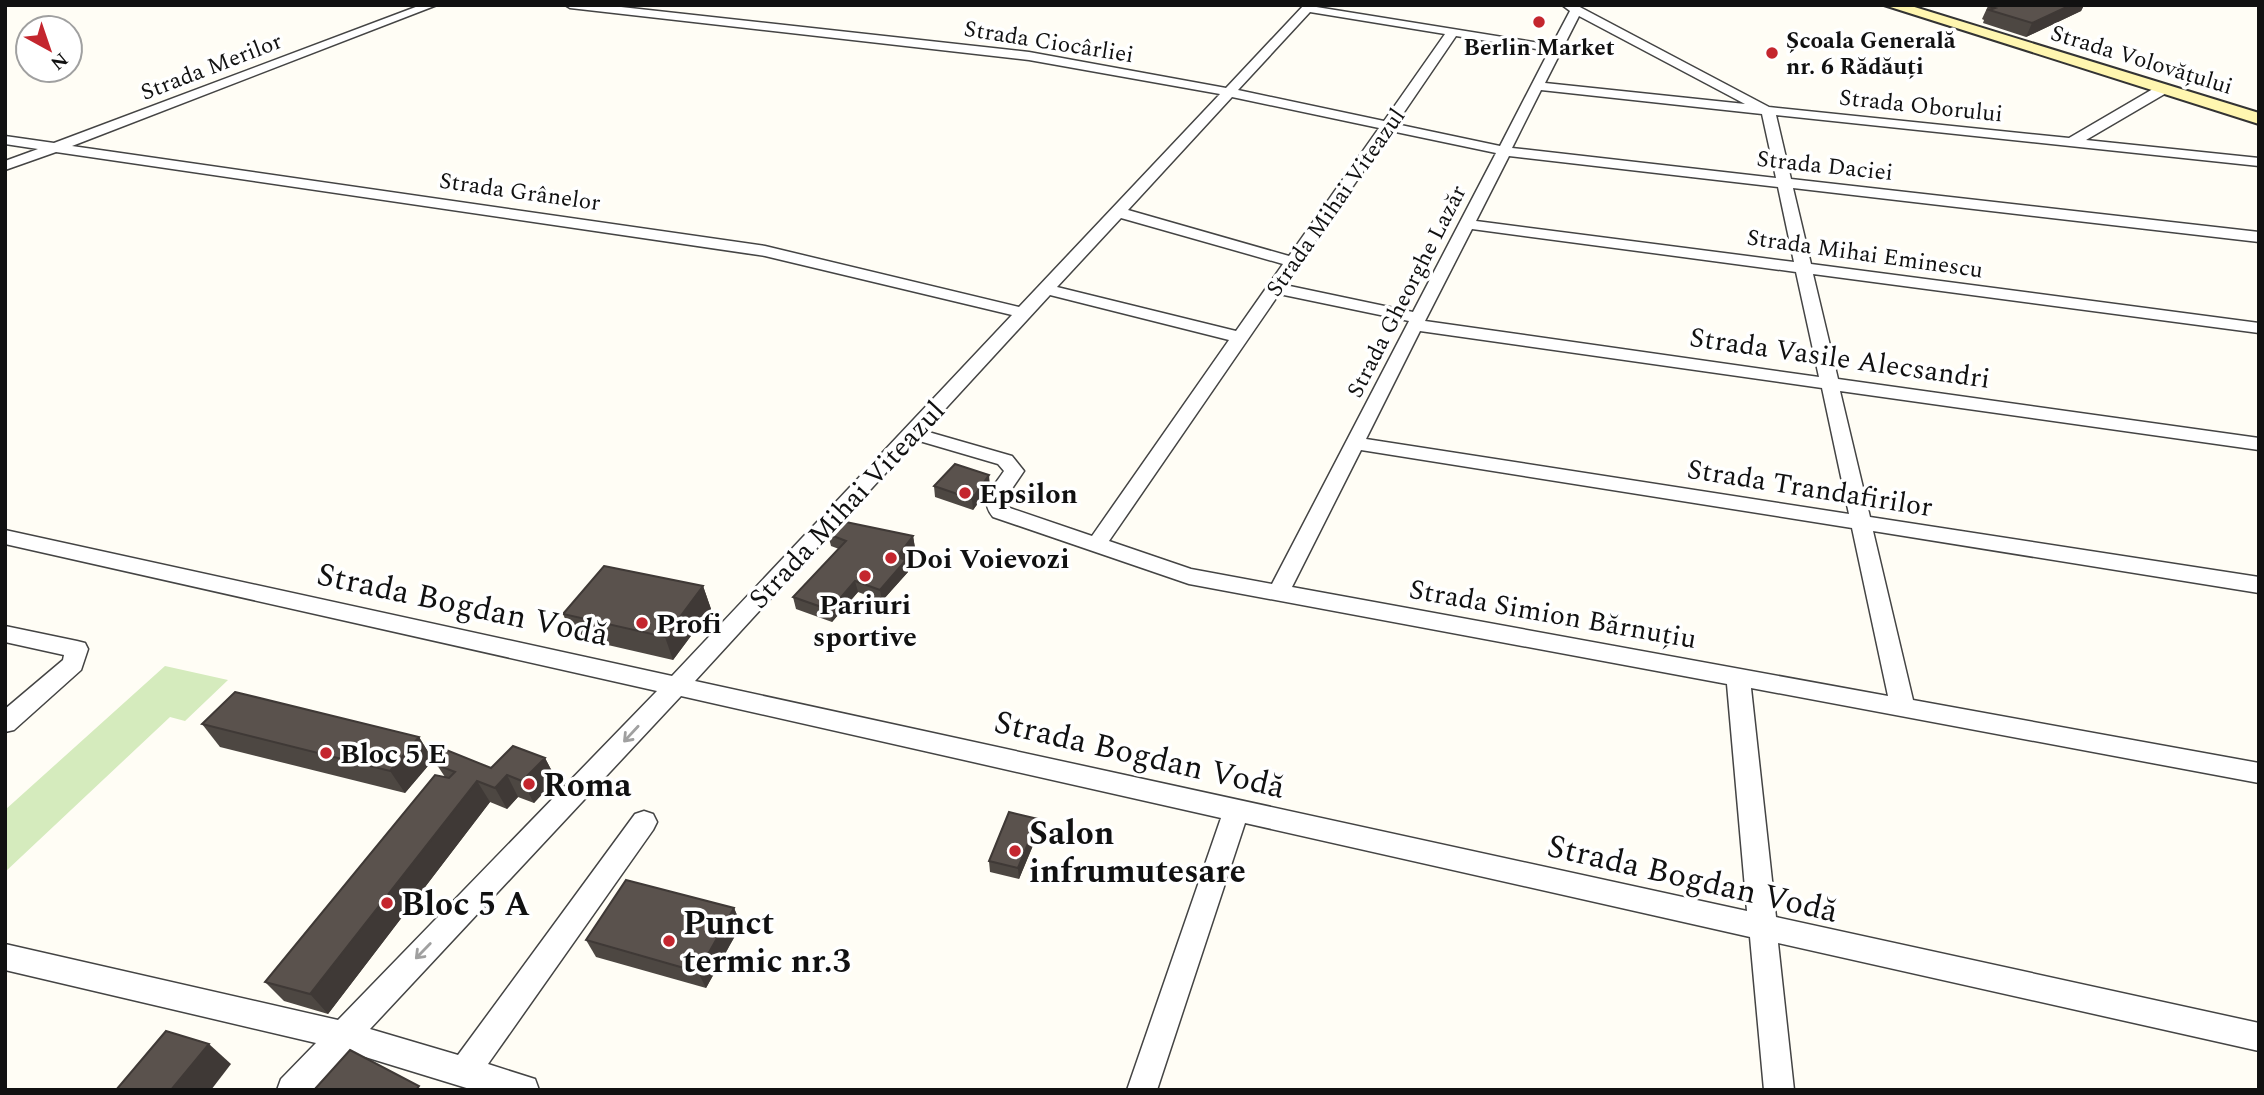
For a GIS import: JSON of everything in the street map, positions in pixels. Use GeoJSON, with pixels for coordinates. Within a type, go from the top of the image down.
{"type":"FeatureCollection","features":[{"type":"Feature","properties":{"kind":"main road","name":"Strada Volovățului"},"geometry":{"type":"LineString","coordinates":[[1891,5],[2259,119]]}},
{"type":"Feature","properties":{"kind":"street","name":"Strada Merilor"},"geometry":{"type":"LineString","coordinates":[[5,166],[432,5]]}},
{"type":"Feature","properties":{"kind":"street","name":"Strada Ciocârliei"},"geometry":{"type":"LineString","coordinates":[[570,5],[1030,56],[1229,92],[1388,125]]}},
{"type":"Feature","properties":{"kind":"street","name":"Strada Mihai Viteazul"},"geometry":{"type":"LineString","coordinates":[[292,1090],[341,1035],[678,684],[1309,6]]}},
{"type":"Feature","properties":{"kind":"street"},"geometry":{"type":"LineString","coordinates":[[1309,6],[1556,49]]}},
{"type":"Feature","properties":{"kind":"street"},"geometry":{"type":"LineString","coordinates":[[1571,8],[1768,111],[1903,708]]}},
{"type":"Feature","properties":{"kind":"street","name":"Strada Gheorghe Lazăr"},"geometry":{"type":"LineString","coordinates":[[1278,593],[1556,49],[1571,8]]}},
{"type":"Feature","properties":{"kind":"street","name":"Strada Mihai Viteazul"},"geometry":{"type":"LineString","coordinates":[[1096,545],[1453,32]]}},
{"type":"Feature","properties":{"kind":"street","name":"Strada Oborului"},"geometry":{"type":"LineString","coordinates":[[1537,86],[2259,162]]}},
{"type":"Feature","properties":{"kind":"street"},"geometry":{"type":"LineString","coordinates":[[2072,142],[2163,89]]}},
{"type":"Feature","properties":{"kind":"street","name":"Strada Daciei"},"geometry":{"type":"LineString","coordinates":[[1388,125],[1504,151],[2259,237]]}},
{"type":"Feature","properties":{"kind":"street","name":"Strada Grânelor"},"geometry":{"type":"LineString","coordinates":[[5,140],[765,251],[1024,313]]}},
{"type":"Feature","properties":{"kind":"street"},"geometry":{"type":"LineString","coordinates":[[1118,212],[1294,262]]}},
{"type":"Feature","properties":{"kind":"street","name":"Strada Mihai Eminescu"},"geometry":{"type":"LineString","coordinates":[[1466,224],[2259,328]]}},
{"type":"Feature","properties":{"kind":"street","name":"Strada Vasile Alecsandri"},"geometry":{"type":"LineString","coordinates":[[1276,288],[1416,321],[2259,444]]}},
{"type":"Feature","properties":{"kind":"street"},"geometry":{"type":"LineString","coordinates":[[1046,289],[1241,338]]}},
{"type":"Feature","properties":{"kind":"street","name":"Strada Simion Bărnuțiu"},"geometry":{"type":"LineString","coordinates":[[912,433],[1005,460],[1014,471],[995,499],[995,506],[1000,512],[1189,576],[2259,773]]}},
{"type":"Feature","properties":{"kind":"street","name":"Strada Trandafirilor"},"geometry":{"type":"LineString","coordinates":[[1354,443],[2259,585]]}},
{"type":"Feature","properties":{"kind":"street","name":"Strada Bogdan Vodă"},"geometry":{"type":"LineString","coordinates":[[5,537],[678,684],[2259,1037]]}},
{"type":"Feature","properties":{"kind":"street"},"geometry":{"type":"LineString","coordinates":[[5,723],[74,664],[77,656],[77,649],[72,645],[11,642]]}},
{"type":"Feature","properties":{"kind":"street"},"geometry":{"type":"LineString","coordinates":[[1738,677],[1779,1090]]}},
{"type":"Feature","properties":{"kind":"street"},"geometry":{"type":"LineString","coordinates":[[1142,1090],[1237,809]]}},
{"type":"Feature","properties":{"kind":"street"},"geometry":{"type":"LineString","coordinates":[[464,1072],[644,822]]}},
{"type":"Feature","properties":{"kind":"street"},"geometry":{"type":"LineString","coordinates":[[5,957],[341,1035],[524,1090]]}},
{"type":"Feature","properties":{"kind":"green space"},"geometry":{"type":"Polygon","coordinates":[[[165,666],[228,680],[185,721],[170,717],[5,872],[5,810],[165,666]]]}},
{"type":"Feature","properties":{"kind":"building"},"geometry":{"type":"Polygon","coordinates":[[[2071,5],[2032,23],[1989,10],[1995,8],[1988,6],[2071,5]]]}},
{"type":"Feature","properties":{"kind":"building"},"geometry":{"type":"Polygon","coordinates":[[[955,464],[989,475],[972,499],[934,486],[955,464]]]}},
{"type":"Feature","properties":{"kind":"building"},"geometry":{"type":"Polygon","coordinates":[[[841,521],[913,536],[897,557],[906,560],[880,590],[855,581],[830,610],[793,597],[846,541],[828,534],[841,521]]]}},
{"type":"Feature","properties":{"kind":"building"},"geometry":{"type":"Polygon","coordinates":[[[604,566],[703,586],[665,637],[563,614],[604,566]]]}},
{"type":"Feature","properties":{"kind":"building"},"geometry":{"type":"Polygon","coordinates":[[[235,692],[419,737],[390,771],[202,724],[235,692]]]}},
{"type":"Feature","properties":{"kind":"building"},"geometry":{"type":"Polygon","coordinates":[[[513,746],[545,758],[522,781],[507,775],[495,788],[477,781],[310,994],[265,982],[435,775],[449,778],[455,772],[437,765],[444,749],[491,768],[513,746]]]}},
{"type":"Feature","properties":{"kind":"building","name":"Salon infrumutesare"},"geometry":{"type":"Polygon","coordinates":[[[1009,812],[1038,819],[1018,868],[989,861],[1009,812]]]}},
{"type":"Feature","properties":{"kind":"building","name":"Punct termic nr.3"},"geometry":{"type":"Polygon","coordinates":[[[626,880],[734,908],[698,972],[586,940],[626,880]]]}},
{"type":"Feature","properties":{"kind":"building"},"geometry":{"type":"Polygon","coordinates":[[[166,1031],[209,1044],[171,1090],[116,1090],[166,1031]]]}},
{"type":"Feature","properties":{"kind":"building"},"geometry":{"type":"Polygon","coordinates":[[[350,1050],[419,1086],[416,1090],[314,1090],[350,1050]]]}},
{"type":"Feature","properties":{"kind":"place","name":"Berlin Market"},"geometry":{"type":"Point","coordinates":[1539,22]}},
{"type":"Feature","properties":{"kind":"place","name":"Școala Generală nr. 6 Rădăuți"},"geometry":{"type":"Point","coordinates":[1772,53]}},
{"type":"Feature","properties":{"kind":"place","name":"Epsilon"},"geometry":{"type":"Point","coordinates":[965,493]}},
{"type":"Feature","properties":{"kind":"place","name":"Doi Voievozi"},"geometry":{"type":"Point","coordinates":[891,558]}},
{"type":"Feature","properties":{"kind":"place","name":"Pariuri sportive"},"geometry":{"type":"Point","coordinates":[865,576]}},
{"type":"Feature","properties":{"kind":"place","name":"Profi"},"geometry":{"type":"Point","coordinates":[642,623]}},
{"type":"Feature","properties":{"kind":"place","name":"Bloc 5 E"},"geometry":{"type":"Point","coordinates":[326,753]}},
{"type":"Feature","properties":{"kind":"place","name":"Roma"},"geometry":{"type":"Point","coordinates":[529,784]}},
{"type":"Feature","properties":{"kind":"place","name":"Salon infrumutesare"},"geometry":{"type":"Point","coordinates":[1015,851]}},
{"type":"Feature","properties":{"kind":"place","name":"Bloc 5 A"},"geometry":{"type":"Point","coordinates":[387,903]}},
{"type":"Feature","properties":{"kind":"place","name":"Punct termic nr.3"},"geometry":{"type":"Point","coordinates":[669,941]}}]}
